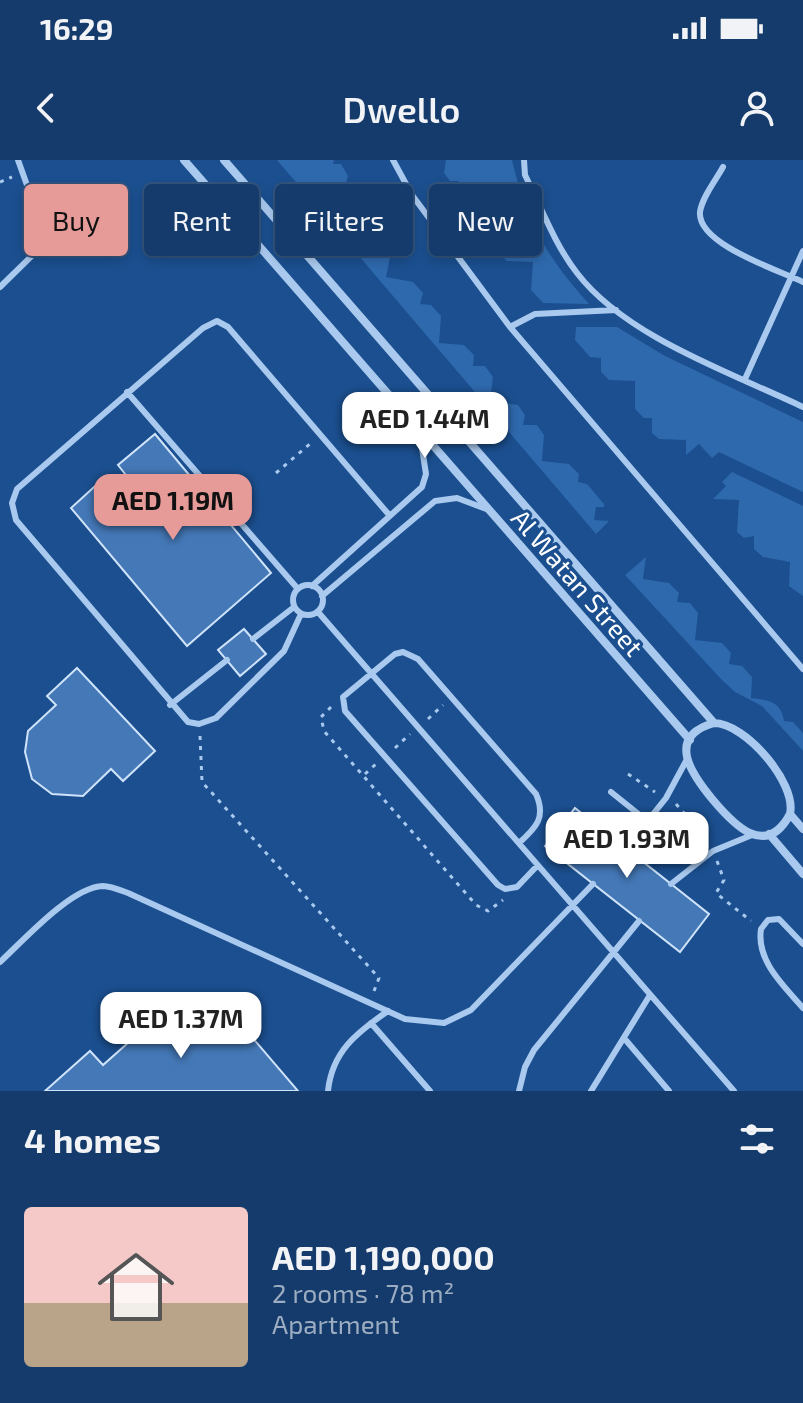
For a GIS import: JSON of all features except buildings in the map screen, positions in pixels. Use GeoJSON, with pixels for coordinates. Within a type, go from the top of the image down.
{"type":"FeatureCollection","features":[{"type":"Feature","properties":{"kind":"street","name":"Al Watan Street"},"geometry":{"type":"LineString","coordinates":[[184,160],[690,740]]}},
{"type":"Feature","properties":{"kind":"street","name":"Al Watan Street"},"geometry":{"type":"LineString","coordinates":[[224,160],[714,723]]}},
{"type":"Feature","properties":{"kind":"street"},"geometry":{"type":"LineString","coordinates":[[714,723],[729,725],[742,733],[783,780],[791,796],[790,814],[781,826],[769,834],[752,835],[734,826],[692,775],[686,761],[690,740],[700,729],[714,723]]}},
{"type":"Feature","properties":{"kind":"street"},"geometry":{"type":"LineString","coordinates":[[790,814],[803,829]]}},
{"type":"Feature","properties":{"kind":"street"},"geometry":{"type":"LineString","coordinates":[[769,834],[803,874]]}},
{"type":"Feature","properties":{"kind":"lane"},"geometry":{"type":"LineString","coordinates":[[0,287],[47,241],[18,160]]}},
{"type":"Feature","properties":{"kind":"lane"},"geometry":{"type":"LineString","coordinates":[[393,160],[412,195],[510,327],[803,669]]}},
{"type":"Feature","properties":{"kind":"lane"},"geometry":{"type":"LineString","coordinates":[[524,160],[525,175],[577,273],[616,310],[653,335],[803,407]]}},
{"type":"Feature","properties":{"kind":"lane"},"geometry":{"type":"LineString","coordinates":[[723,167],[701,205],[700,215],[705,230],[719,242],[803,282]]}},
{"type":"Feature","properties":{"kind":"lane"},"geometry":{"type":"LineString","coordinates":[[745,379],[803,251]]}},
{"type":"Feature","properties":{"kind":"lane"},"geometry":{"type":"LineString","coordinates":[[510,327],[535,314],[616,310]]}},
{"type":"Feature","properties":{"kind":"lane"},"geometry":{"type":"LineString","coordinates":[[301,614],[284,651],[216,718],[199,724],[188,722],[170,705],[16,520],[12,503],[25,478],[210,323],[223,323],[390,516]]}},
{"type":"Feature","properties":{"kind":"lane"},"geometry":{"type":"LineString","coordinates":[[127,392],[298,589]]}},
{"type":"Feature","properties":{"kind":"lane"},"geometry":{"type":"LineString","coordinates":[[301,614],[294,607],[293,597],[298,589],[312,586],[425,481],[419,429]]}},
{"type":"Feature","properties":{"kind":"lane"},"geometry":{"type":"LineString","coordinates":[[318,612],[322,596],[430,503],[451,497],[489,510]]}},
{"type":"Feature","properties":{"kind":"lane"},"geometry":{"type":"LineString","coordinates":[[312,586],[322,596]]}},
{"type":"Feature","properties":{"kind":"lane"},"geometry":{"type":"LineString","coordinates":[[253,639],[294,607]]}},
{"type":"Feature","properties":{"kind":"lane"},"geometry":{"type":"LineString","coordinates":[[301,614],[318,612]]}},
{"type":"Feature","properties":{"kind":"lane"},"geometry":{"type":"LineString","coordinates":[[318,612],[734,1091]]}},
{"type":"Feature","properties":{"kind":"lane"},"geometry":{"type":"LineString","coordinates":[[519,843],[540,822],[543,812],[536,794],[418,659],[403,652],[371,672],[343,697],[345,711],[498,885],[513,889],[537,866]]}},
{"type":"Feature","properties":{"kind":"lane"},"geometry":{"type":"LineString","coordinates":[[170,705],[227,660]]}},
{"type":"Feature","properties":{"kind":"lane"},"geometry":{"type":"LineString","coordinates":[[626,848],[648,822],[686,761]]}},
{"type":"Feature","properties":{"kind":"lane"},"geometry":{"type":"LineString","coordinates":[[611,792],[697,861]]}},
{"type":"Feature","properties":{"kind":"lane"},"geometry":{"type":"LineString","coordinates":[[671,884],[697,861],[752,835]]}},
{"type":"Feature","properties":{"kind":"lane"},"geometry":{"type":"LineString","coordinates":[[0,962],[68,901],[86,890],[104,886],[128,893],[388,1011],[427,1024],[459,1018],[471,1010],[593,884]]}},
{"type":"Feature","properties":{"kind":"lane"},"geometry":{"type":"LineString","coordinates":[[803,944],[779,919],[768,920],[761,929],[768,965],[803,1008]]}},
{"type":"Feature","properties":{"kind":"lane"},"geometry":{"type":"LineString","coordinates":[[519,1091],[525,1067],[534,1050],[639,921]]}},
{"type":"Feature","properties":{"kind":"lane"},"geometry":{"type":"LineString","coordinates":[[591,1091],[650,995]]}},
{"type":"Feature","properties":{"kind":"lane"},"geometry":{"type":"LineString","coordinates":[[328,1091],[330,1068],[342,1047],[388,1011]]}},
{"type":"Feature","properties":{"kind":"lane"},"geometry":{"type":"LineString","coordinates":[[371,1023],[430,1091]]}},
{"type":"Feature","properties":{"kind":"lane"},"geometry":{"type":"LineString","coordinates":[[624,1038],[669,1091]]}},
{"type":"Feature","properties":{"kind":"path"},"geometry":{"type":"LineString","coordinates":[[276,473],[320,435]]}},
{"type":"Feature","properties":{"kind":"path"},"geometry":{"type":"LineString","coordinates":[[343,697],[324,714],[321,726],[476,905],[488,911],[494,909],[513,889]]}},
{"type":"Feature","properties":{"kind":"path"},"geometry":{"type":"LineString","coordinates":[[363,775],[452,698]]}},
{"type":"Feature","properties":{"kind":"path"},"geometry":{"type":"LineString","coordinates":[[199,724],[202,782],[379,978],[370,1003]]}},
{"type":"Feature","properties":{"kind":"shaded area"},"geometry":{"type":"Polygon","coordinates":[[[277,160],[334,160],[333,164],[341,164],[348,176],[346,184],[297,184],[277,160]]]}},
{"type":"Feature","properties":{"kind":"shaded area"},"geometry":{"type":"Polygon","coordinates":[[[446,160],[512,160],[519,184],[459,184],[459,181],[450,181],[444,173],[446,160]]]}},
{"type":"Feature","properties":{"kind":"shaded area"},"geometry":{"type":"Polygon","coordinates":[[[542,241],[589,304],[543,303],[531,290],[533,262],[507,261],[501,256],[542,256],[542,241]]]}},
{"type":"Feature","properties":{"kind":"shaded area"},"geometry":{"type":"Polygon","coordinates":[[[359,256],[390,256],[386,277],[413,282],[423,293],[420,304],[431,305],[441,316],[439,343],[464,345],[474,355],[473,366],[485,366],[493,377],[490,401],[518,405],[525,415],[523,425],[537,425],[544,435],[542,461],[569,464],[579,474],[578,482],[587,484],[604,504],[604,507],[596,507],[594,520],[609,521],[596,534],[359,256]]]}},
{"type":"Feature","properties":{"kind":"shaded area"},"geometry":{"type":"Polygon","coordinates":[[[576,327],[617,327],[665,356],[803,422],[803,492],[719,452],[712,458],[699,444],[686,455],[686,440],[659,439],[652,433],[652,418],[644,418],[635,409],[635,381],[609,380],[601,372],[601,358],[590,357],[575,340],[576,327]]]}},
{"type":"Feature","properties":{"kind":"shaded area"},"geometry":{"type":"Polygon","coordinates":[[[732,472],[803,506],[803,596],[789,586],[790,562],[763,557],[754,549],[754,536],[744,538],[737,532],[739,500],[713,499],[726,486],[722,482],[732,472]]]}},
{"type":"Feature","properties":{"kind":"shaded area"},"geometry":{"type":"Polygon","coordinates":[[[646,557],[643,579],[669,583],[679,593],[677,602],[690,603],[698,613],[695,640],[722,643],[731,653],[729,664],[742,666],[752,677],[751,698],[777,705],[784,721],[793,722],[803,733],[803,751],[762,706],[735,692],[721,679],[625,575],[646,557]]]}}]}
